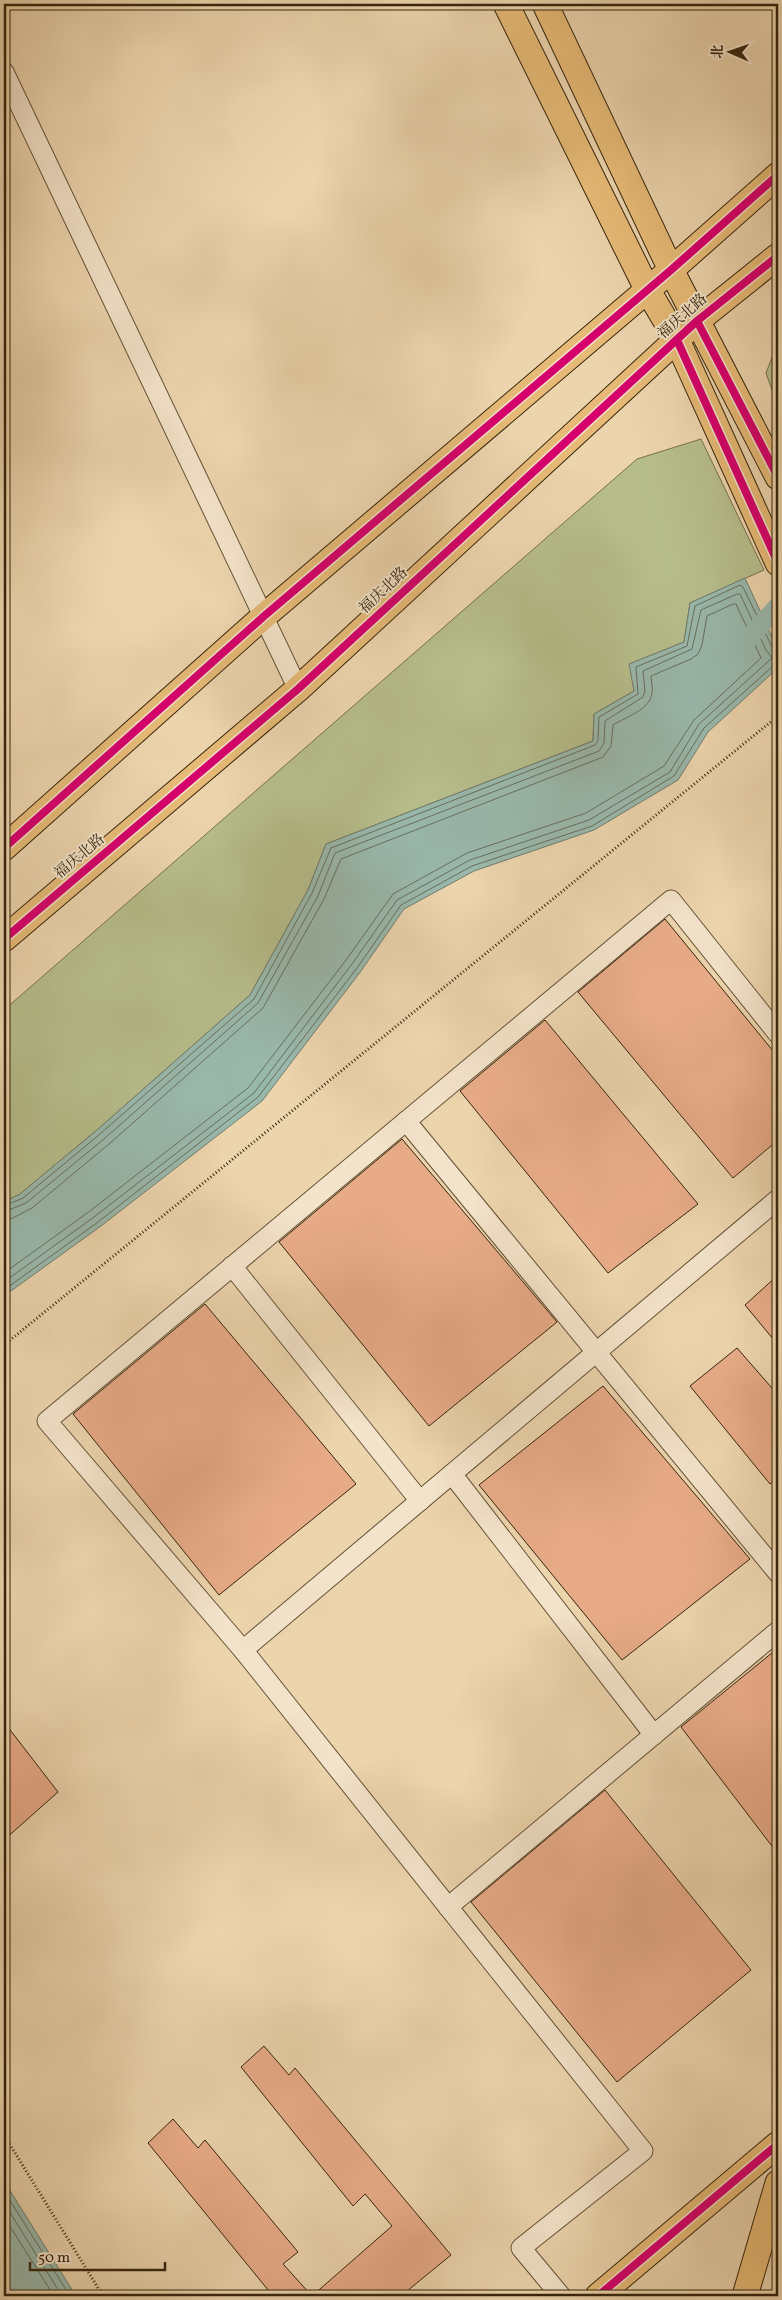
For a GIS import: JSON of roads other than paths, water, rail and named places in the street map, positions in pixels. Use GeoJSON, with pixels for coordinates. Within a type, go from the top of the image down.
{"type":"FeatureCollection","features":[{"type":"Feature","properties":{"kind":"main road"},"geometry":{"type":"LineString","coordinates":[[506,4],[647,289],[677,340],[778,563]]}},
{"type":"Feature","properties":{"kind":"main road"},"geometry":{"type":"LineString","coordinates":[[545,4],[671,270],[778,477]]}},
{"type":"Feature","properties":{"kind":"main road"},"geometry":{"type":"LineString","coordinates":[[4,848],[263,616],[671,270],[778,175]]}},
{"type":"Feature","properties":{"kind":"main road","name":"福庆北路"},"geometry":{"type":"LineString","coordinates":[[4,939],[298,689],[697,321],[778,256]]}},
{"type":"Feature","properties":{"kind":"main road"},"geometry":{"type":"LineString","coordinates":[[598,2296],[778,2144]]}},
{"type":"Feature","properties":{"kind":"main road"},"geometry":{"type":"LineString","coordinates":[[745,2296],[778,2183]]}},
{"type":"Feature","properties":{"kind":"street"},"geometry":{"type":"LineString","coordinates":[[4,72],[298,689]]}},
{"type":"Feature","properties":{"kind":"street"},"geometry":{"type":"LineString","coordinates":[[561,2296],[521,2248],[643,2151],[243,1650],[47,1421],[671,900],[778,1034]]}},
{"type":"Feature","properties":{"kind":"street"},"geometry":{"type":"LineString","coordinates":[[406,1121],[778,1573]]}},
{"type":"Feature","properties":{"kind":"street"},"geometry":{"type":"LineString","coordinates":[[243,1650],[778,1199]]}},
{"type":"Feature","properties":{"kind":"street"},"geometry":{"type":"LineString","coordinates":[[232,1266],[420,1501]]}},
{"type":"Feature","properties":{"kind":"street"},"geometry":{"type":"LineString","coordinates":[[452,1474],[654,1735]]}},
{"type":"Feature","properties":{"kind":"street"},"geometry":{"type":"LineString","coordinates":[[448,1907],[778,1632]]}},
{"type":"Feature","properties":{"kind":"water"},"geometry":{"type":"Polygon","coordinates":[[[745,578],[778,650],[778,668],[708,732],[678,780],[594,830],[474,871],[404,909],[361,971],[262,1101],[101,1226],[4,1296],[4,1202],[20,1194],[97,1130],[250,995],[308,890],[326,844],[593,741],[594,714],[634,691],[629,664],[684,642],[690,603],[745,578]]]}},
{"type":"Feature","properties":{"kind":"water"},"geometry":{"type":"Polygon","coordinates":[[[4,2181],[76,2296],[4,2296],[4,2181]]]}},
{"type":"Feature","properties":{"kind":"waterway"},"geometry":{"type":"LineString","coordinates":[[747,640],[778,606]]}}]}
